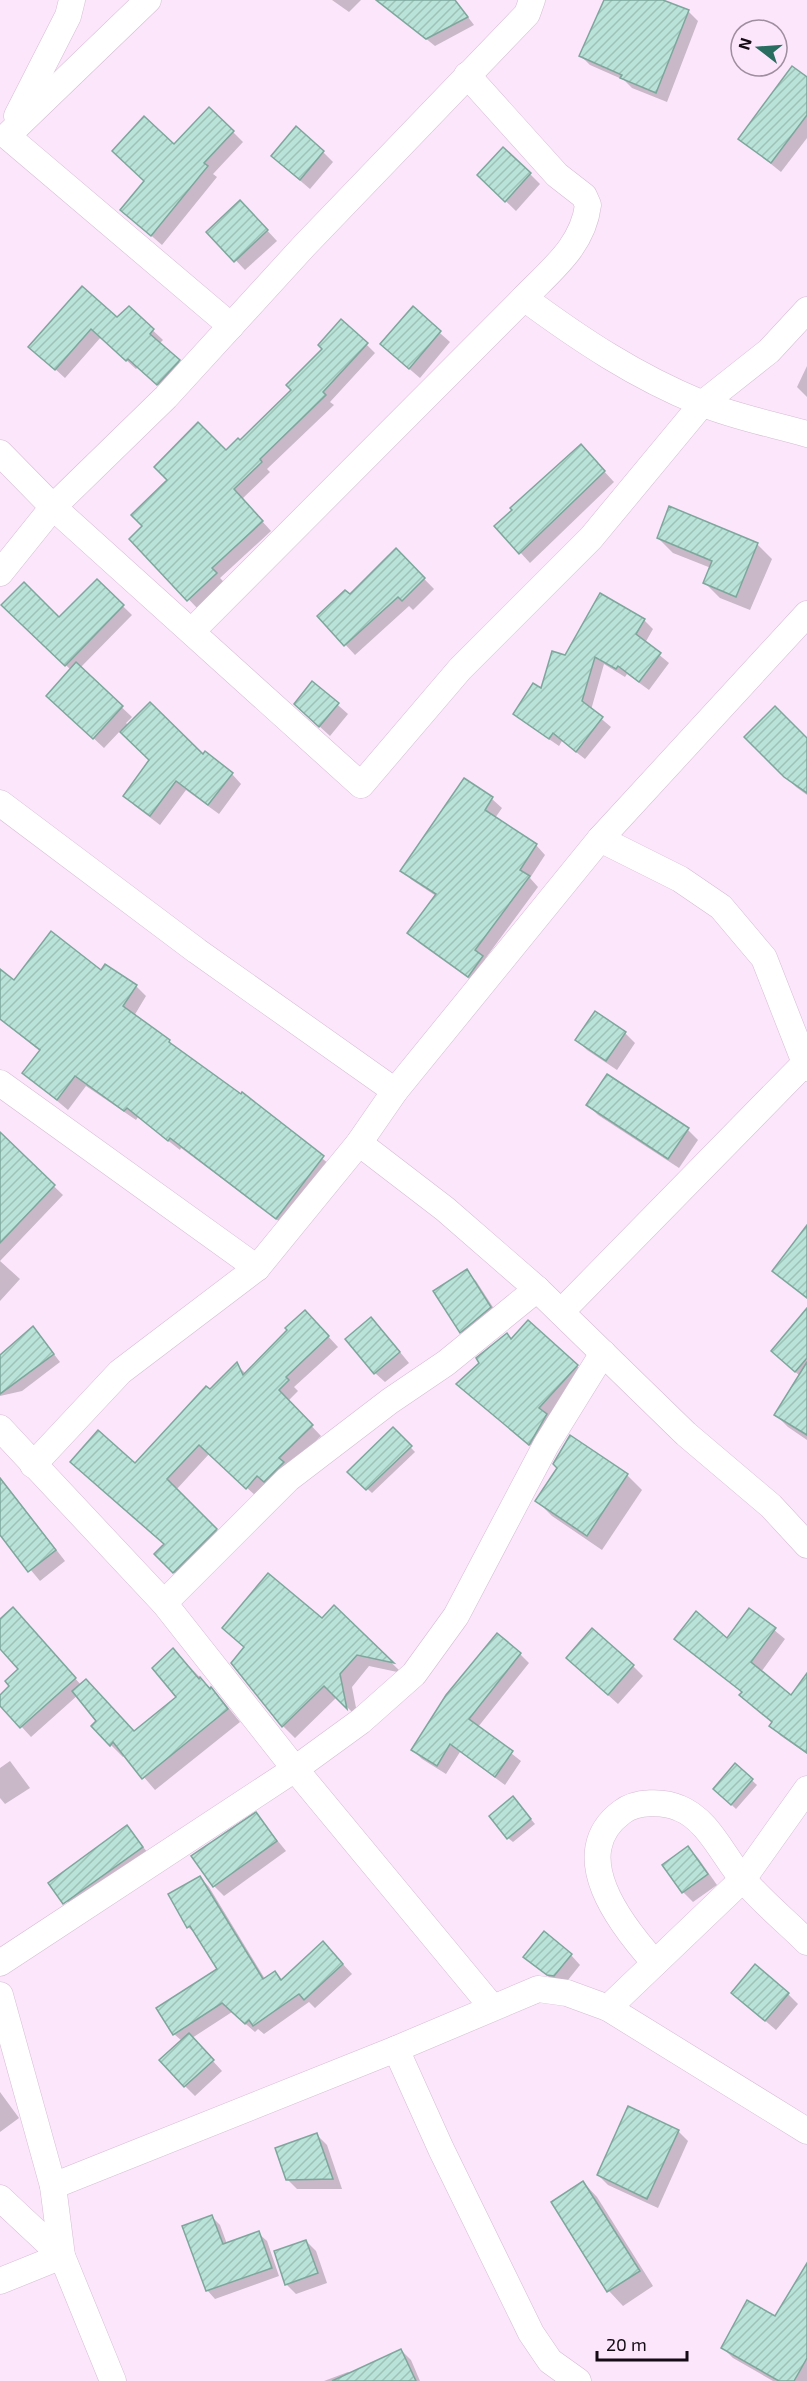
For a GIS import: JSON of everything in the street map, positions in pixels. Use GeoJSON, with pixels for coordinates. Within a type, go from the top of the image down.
{"type":"FeatureCollection","features":[{"type":"Feature","properties":{"kind":"street"},"geometry":{"type":"LineString","coordinates":[[3,140],[68,16],[72,0]]}},
{"type":"Feature","properties":{"kind":"street"},"geometry":{"type":"LineString","coordinates":[[3,140],[148,0]]}},
{"type":"Feature","properties":{"kind":"street"},"geometry":{"type":"LineString","coordinates":[[0,573],[53,507],[166,398],[231,326],[526,14],[532,0]]}},
{"type":"Feature","properties":{"kind":"street"},"geometry":{"type":"LineString","coordinates":[[192,632],[524,298],[579,239],[588,205],[584,196],[557,175],[467,75]]}},
{"type":"Feature","properties":{"kind":"street"},"geometry":{"type":"LineString","coordinates":[[3,140],[231,326]]}},
{"type":"Feature","properties":{"kind":"street"},"geometry":{"type":"LineString","coordinates":[[524,298],[584,343],[624,366],[702,404],[807,434]]}},
{"type":"Feature","properties":{"kind":"street"},"geometry":{"type":"LineString","coordinates":[[0,453],[53,507],[362,785],[460,669],[591,538],[702,404],[769,351],[807,310]]}},
{"type":"Feature","properties":{"kind":"street"},"geometry":{"type":"LineString","coordinates":[[33,1465],[120,1372],[257,1268],[359,1143],[395,1091],[600,839],[807,614]]}},
{"type":"Feature","properties":{"kind":"street"},"geometry":{"type":"LineString","coordinates":[[0,803],[197,951],[395,1091]]}},
{"type":"Feature","properties":{"kind":"street"},"geometry":{"type":"LineString","coordinates":[[561,1312],[807,1064],[764,958],[721,907],[680,879],[600,839]]}},
{"type":"Feature","properties":{"kind":"street"},"geometry":{"type":"LineString","coordinates":[[0,1083],[257,1268]]}},
{"type":"Feature","properties":{"kind":"street"},"geometry":{"type":"LineString","coordinates":[[359,1143],[445,1209],[537,1289],[686,1434],[771,1506],[807,1545]]}},
{"type":"Feature","properties":{"kind":"street"},"geometry":{"type":"LineString","coordinates":[[165,1604],[288,1479],[390,1401],[446,1363],[537,1289]]}},
{"type":"Feature","properties":{"kind":"street"},"geometry":{"type":"LineString","coordinates":[[0,1963],[295,1770],[361,1721],[414,1674],[456,1616],[546,1445],[603,1353]]}},
{"type":"Feature","properties":{"kind":"street"},"geometry":{"type":"LineString","coordinates":[[0,1428],[165,1604],[295,1770],[492,2007]]}},
{"type":"Feature","properties":{"kind":"street"},"geometry":{"type":"LineString","coordinates":[[608,2008],[743,1879],[807,1789]]}},
{"type":"Feature","properties":{"kind":"street"},"geometry":{"type":"LineString","coordinates":[[655,1963],[626,1930],[603,1887],[598,1863],[598,1844],[607,1825],[624,1810],[635,1807],[661,1804],[680,1808],[700,1822],[743,1879],[807,1942]]}},
{"type":"Feature","properties":{"kind":"street"},"geometry":{"type":"LineString","coordinates":[[53,2186],[396,2049],[538,1989],[567,1993],[608,2008],[807,2131]]}},
{"type":"Feature","properties":{"kind":"street"},"geometry":{"type":"LineString","coordinates":[[0,1995],[53,2186],[62,2256],[113,2381]]}},
{"type":"Feature","properties":{"kind":"street"},"geometry":{"type":"LineString","coordinates":[[396,2049],[441,2149],[531,2333],[550,2361],[578,2381]]}},
{"type":"Feature","properties":{"kind":"street"},"geometry":{"type":"LineString","coordinates":[[0,2198],[62,2256]]}},
{"type":"Feature","properties":{"kind":"street"},"geometry":{"type":"LineString","coordinates":[[0,2281],[62,2256]]}},
{"type":"Feature","properties":{"kind":"building"},"geometry":{"type":"Polygon","coordinates":[[[376,0],[455,0],[468,17],[426,39],[376,0]]]}},
{"type":"Feature","properties":{"kind":"building"},"geometry":{"type":"Polygon","coordinates":[[[604,0],[663,0],[689,10],[656,93],[620,78],[622,75],[579,56],[604,0]]]}},
{"type":"Feature","properties":{"kind":"building"},"geometry":{"type":"Polygon","coordinates":[[[792,66],[807,77],[807,115],[771,163],[738,139],[783,78],[789,78],[789,70],[792,66]]]}},
{"type":"Feature","properties":{"kind":"building"},"geometry":{"type":"Polygon","coordinates":[[[209,107],[234,131],[204,163],[208,166],[151,236],[120,210],[144,181],[112,151],[144,116],[174,144],[209,107]]]}},
{"type":"Feature","properties":{"kind":"building"},"geometry":{"type":"Polygon","coordinates":[[[296,126],[324,151],[300,180],[271,156],[296,126]]]}},
{"type":"Feature","properties":{"kind":"building"},"geometry":{"type":"Polygon","coordinates":[[[503,147],[531,173],[505,202],[477,175],[503,147]]]}},
{"type":"Feature","properties":{"kind":"building"},"geometry":{"type":"Polygon","coordinates":[[[240,200],[268,230],[234,262],[206,232],[240,200]]]}},
{"type":"Feature","properties":{"kind":"building"},"geometry":{"type":"Polygon","coordinates":[[[82,286],[117,317],[129,306],[154,329],[150,334],[180,360],[157,385],[91,329],[55,370],[28,347],[82,286]]]}},
{"type":"Feature","properties":{"kind":"building"},"geometry":{"type":"Polygon","coordinates":[[[413,306],[441,331],[409,369],[380,344],[413,306]]]}},
{"type":"Feature","properties":{"kind":"building"},"geometry":{"type":"Polygon","coordinates":[[[341,319],[368,343],[323,392],[326,395],[260,459],[262,462],[234,489],[263,521],[212,568],[217,573],[187,601],[129,539],[142,526],[131,515],[167,480],[154,467],[198,422],[226,450],[238,438],[240,440],[291,390],[286,385],[322,349],[318,345],[341,319]]]}},
{"type":"Feature","properties":{"kind":"building"},"geometry":{"type":"Polygon","coordinates":[[[581,444],[605,471],[519,554],[494,526],[512,510],[510,508],[581,444]]]}},
{"type":"Feature","properties":{"kind":"building"},"geometry":{"type":"Polygon","coordinates":[[[669,506],[758,543],[736,597],[703,583],[712,561],[657,538],[669,506]]]}},
{"type":"Feature","properties":{"kind":"building"},"geometry":{"type":"Polygon","coordinates":[[[396,548],[425,578],[402,601],[398,597],[344,646],[317,616],[345,590],[350,594],[396,548]]]}},
{"type":"Feature","properties":{"kind":"building"},"geometry":{"type":"Polygon","coordinates":[[[97,579],[124,605],[65,666],[1,605],[24,582],[59,617],[97,579]]]}},
{"type":"Feature","properties":{"kind":"building"},"geometry":{"type":"Polygon","coordinates":[[[600,593],[645,619],[636,634],[661,653],[639,682],[618,666],[616,669],[595,657],[582,701],[603,717],[576,752],[553,733],[549,739],[513,714],[533,683],[541,688],[552,651],[565,655],[600,593]]]}},
{"type":"Feature","properties":{"kind":"building"},"geometry":{"type":"Polygon","coordinates":[[[76,662],[123,706],[93,739],[46,696],[76,662]]]}},
{"type":"Feature","properties":{"kind":"building"},"geometry":{"type":"Polygon","coordinates":[[[312,681],[339,703],[319,727],[294,704],[312,681]]]}},
{"type":"Feature","properties":{"kind":"building"},"geometry":{"type":"Polygon","coordinates":[[[150,702],[203,754],[205,751],[233,773],[208,805],[176,781],[150,816],[123,796],[149,760],[120,732],[150,702]]]}},
{"type":"Feature","properties":{"kind":"building"},"geometry":{"type":"Polygon","coordinates":[[[775,706],[807,738],[807,793],[784,777],[744,737],[775,706]]]}},
{"type":"Feature","properties":{"kind":"building"},"geometry":{"type":"Polygon","coordinates":[[[464,778],[493,797],[485,810],[537,844],[520,870],[530,876],[475,950],[483,956],[468,977],[407,933],[436,894],[400,871],[464,778]]]}},
{"type":"Feature","properties":{"kind":"building"},"geometry":{"type":"Polygon","coordinates":[[[51,931],[101,970],[105,964],[137,985],[123,1006],[241,1094],[242,1092],[324,1156],[276,1219],[170,1138],[168,1141],[127,1108],[124,1111],[75,1076],[57,1100],[22,1073],[40,1050],[0,1019],[0,969],[14,980],[51,931]]]}},
{"type":"Feature","properties":{"kind":"building"},"geometry":{"type":"Polygon","coordinates":[[[595,1011],[626,1032],[606,1061],[575,1040],[595,1011]]]}},
{"type":"Feature","properties":{"kind":"building"},"geometry":{"type":"Polygon","coordinates":[[[607,1074],[689,1128],[668,1159],[586,1105],[607,1074]]]}},
{"type":"Feature","properties":{"kind":"building"},"geometry":{"type":"Polygon","coordinates":[[[0,1132],[55,1185],[0,1243],[0,1132]]]}},
{"type":"Feature","properties":{"kind":"building"},"geometry":{"type":"Polygon","coordinates":[[[807,1225],[807,1298],[772,1271],[807,1225]]]}},
{"type":"Feature","properties":{"kind":"building"},"geometry":{"type":"Polygon","coordinates":[[[467,1269],[491,1307],[460,1333],[433,1291],[467,1269]]]}},
{"type":"Feature","properties":{"kind":"building"},"geometry":{"type":"Polygon","coordinates":[[[807,1308],[807,1358],[795,1372],[771,1351],[807,1308]]]}},
{"type":"Feature","properties":{"kind":"building"},"geometry":{"type":"Polygon","coordinates":[[[305,1310],[329,1336],[286,1377],[289,1380],[279,1390],[313,1425],[279,1458],[284,1462],[264,1482],[257,1476],[246,1489],[199,1445],[167,1479],[217,1529],[173,1573],[154,1554],[164,1544],[70,1462],[98,1430],[135,1463],[206,1386],[210,1389],[237,1362],[243,1375],[287,1330],[285,1328],[305,1310]]]}},
{"type":"Feature","properties":{"kind":"building"},"geometry":{"type":"Polygon","coordinates":[[[371,1317],[400,1352],[374,1374],[345,1339],[371,1317]]]}},
{"type":"Feature","properties":{"kind":"building"},"geometry":{"type":"Polygon","coordinates":[[[528,1320],[578,1365],[539,1408],[547,1414],[529,1445],[456,1384],[479,1363],[476,1358],[507,1333],[511,1339],[528,1320]]]}},
{"type":"Feature","properties":{"kind":"building"},"geometry":{"type":"Polygon","coordinates":[[[33,1326],[54,1354],[0,1394],[0,1355],[33,1326]]]}},
{"type":"Feature","properties":{"kind":"building"},"geometry":{"type":"Polygon","coordinates":[[[807,1362],[807,1435],[774,1415],[807,1362]]]}},
{"type":"Feature","properties":{"kind":"building"},"geometry":{"type":"Polygon","coordinates":[[[393,1427],[412,1446],[366,1490],[347,1472],[393,1427]]]}},
{"type":"Feature","properties":{"kind":"building"},"geometry":{"type":"Polygon","coordinates":[[[570,1435],[628,1474],[587,1536],[535,1501],[557,1468],[553,1464],[570,1435]]]}},
{"type":"Feature","properties":{"kind":"building"},"geometry":{"type":"Polygon","coordinates":[[[0,1478],[56,1550],[28,1572],[0,1535],[0,1478]]]}},
{"type":"Feature","properties":{"kind":"building"},"geometry":{"type":"Polygon","coordinates":[[[268,1573],[322,1618],[334,1605],[394,1663],[357,1655],[340,1674],[347,1709],[324,1686],[282,1727],[231,1663],[244,1647],[222,1628],[268,1573]]]}},
{"type":"Feature","properties":{"kind":"building"},"geometry":{"type":"Polygon","coordinates":[[[13,1607],[76,1678],[20,1728],[0,1706],[0,1695],[9,1686],[5,1681],[18,1669],[0,1649],[0,1619],[13,1607]]]}},
{"type":"Feature","properties":{"kind":"building"},"geometry":{"type":"Polygon","coordinates":[[[749,1608],[776,1628],[751,1662],[791,1695],[807,1673],[807,1753],[769,1726],[772,1722],[739,1695],[742,1692],[674,1639],[696,1611],[727,1638],[749,1608]]]}},
{"type":"Feature","properties":{"kind":"building"},"geometry":{"type":"Polygon","coordinates":[[[592,1628],[634,1665],[608,1695],[566,1658],[592,1628]]]}},
{"type":"Feature","properties":{"kind":"building"},"geometry":{"type":"Polygon","coordinates":[[[497,1633],[521,1653],[469,1719],[513,1751],[495,1777],[450,1744],[437,1766],[411,1750],[446,1695],[497,1633]]]}},
{"type":"Feature","properties":{"kind":"building"},"geometry":{"type":"Polygon","coordinates":[[[173,1648],[199,1679],[200,1677],[210,1689],[211,1687],[228,1709],[142,1779],[113,1742],[110,1746],[91,1726],[96,1721],[72,1691],[86,1679],[134,1731],[176,1697],[152,1668],[173,1648]]]}},
{"type":"Feature","properties":{"kind":"building"},"geometry":{"type":"Polygon","coordinates":[[[735,1763],[753,1779],[731,1805],[713,1789],[735,1763]]]}},
{"type":"Feature","properties":{"kind":"building"},"geometry":{"type":"Polygon","coordinates":[[[513,1796],[531,1819],[507,1839],[489,1816],[513,1796]]]}},
{"type":"Feature","properties":{"kind":"building"},"geometry":{"type":"Polygon","coordinates":[[[256,1812],[277,1841],[213,1887],[191,1856],[256,1812]]]}},
{"type":"Feature","properties":{"kind":"building"},"geometry":{"type":"Polygon","coordinates":[[[127,1825],[143,1847],[63,1904],[48,1883],[127,1825]]]}},
{"type":"Feature","properties":{"kind":"building"},"geometry":{"type":"Polygon","coordinates":[[[688,1846],[708,1874],[682,1893],[662,1865],[688,1846]]]}},
{"type":"Feature","properties":{"kind":"building"},"geometry":{"type":"Polygon","coordinates":[[[200,1876],[263,1979],[275,1971],[281,1980],[323,1941],[343,1964],[304,2000],[299,1994],[253,2026],[249,2020],[245,2024],[222,2003],[173,2035],[156,2008],[217,1969],[190,1926],[187,1928],[168,1894],[200,1876]]]}},
{"type":"Feature","properties":{"kind":"building"},"geometry":{"type":"Polygon","coordinates":[[[544,1931],[572,1954],[554,1976],[547,1975],[523,1957],[544,1931]]]}},
{"type":"Feature","properties":{"kind":"building"},"geometry":{"type":"Polygon","coordinates":[[[755,1964],[789,1993],[765,2021],[731,1993],[755,1964]]]}},
{"type":"Feature","properties":{"kind":"building"},"geometry":{"type":"Polygon","coordinates":[[[189,2033],[214,2060],[184,2087],[159,2060],[189,2033]]]}},
{"type":"Feature","properties":{"kind":"building"},"geometry":{"type":"Polygon","coordinates":[[[628,2106],[679,2130],[647,2199],[597,2175],[628,2106]]]}},
{"type":"Feature","properties":{"kind":"building"},"geometry":{"type":"Polygon","coordinates":[[[317,2133],[333,2179],[286,2180],[275,2148],[317,2133]]]}},
{"type":"Feature","properties":{"kind":"building"},"geometry":{"type":"Polygon","coordinates":[[[583,2181],[640,2271],[607,2292],[551,2202],[583,2181]]]}},
{"type":"Feature","properties":{"kind":"building"},"geometry":{"type":"Polygon","coordinates":[[[212,2215],[223,2244],[259,2231],[272,2268],[206,2291],[182,2226],[212,2215]]]}},
{"type":"Feature","properties":{"kind":"building"},"geometry":{"type":"Polygon","coordinates":[[[306,2240],[318,2273],[285,2285],[274,2251],[306,2240]]]}},
{"type":"Feature","properties":{"kind":"building"},"geometry":{"type":"Polygon","coordinates":[[[807,2263],[807,2358],[794,2381],[779,2381],[721,2348],[747,2300],[775,2316],[807,2263]]]}},
{"type":"Feature","properties":{"kind":"building"},"geometry":{"type":"Polygon","coordinates":[[[401,2349],[416,2381],[332,2381],[401,2349]]]}}]}
